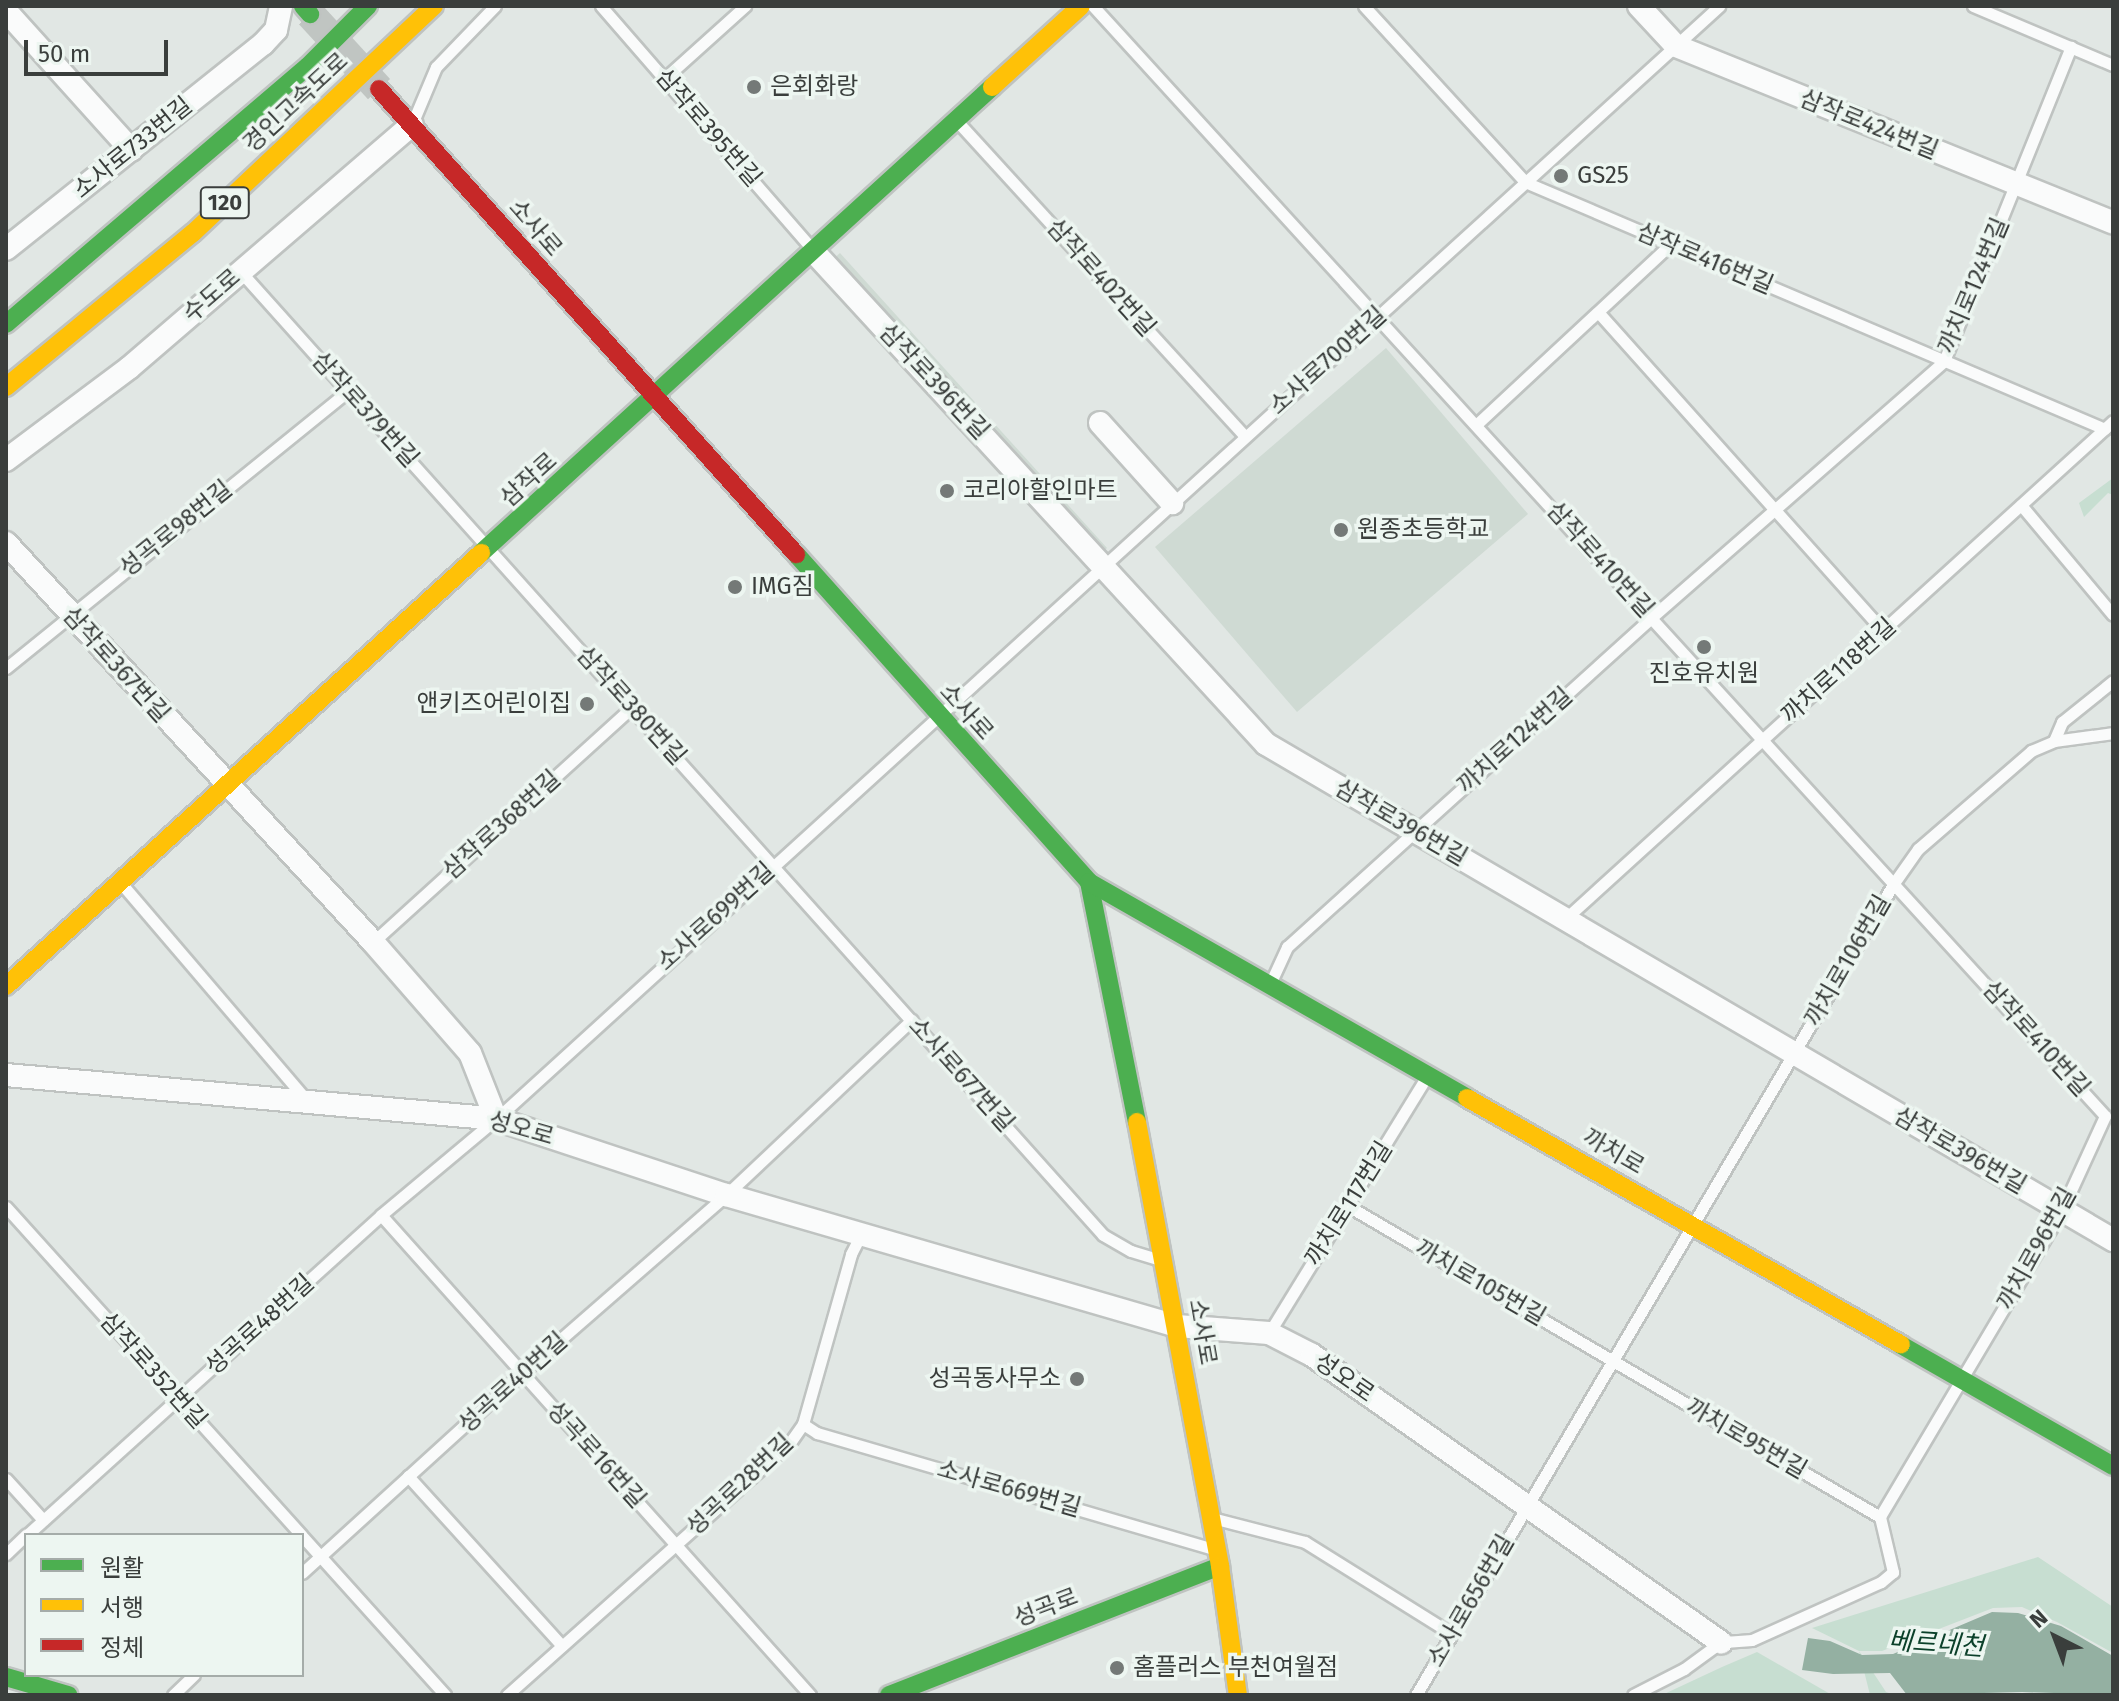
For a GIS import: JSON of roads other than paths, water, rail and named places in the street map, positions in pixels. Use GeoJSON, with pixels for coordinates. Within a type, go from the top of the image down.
{"type":"FeatureCollection","features":[{"type":"Feature","properties":{"kind":"main road","name":"경인고속도로"},"geometry":{"type":"LineString","coordinates":[[6,324],[308,66],[368,6]]}},
{"type":"Feature","properties":{"kind":"main road","name":"경인고속도로"},"geometry":{"type":"LineString","coordinates":[[6,387],[193,233],[434,6]]}},
{"type":"Feature","properties":{"kind":"main road","name":"삼작로"},"geometry":{"type":"LineString","coordinates":[[6,986],[654,399],[1081,6]]}},
{"type":"Feature","properties":{"kind":"main road","name":"소사로"},"geometry":{"type":"LineString","coordinates":[[379,89],[937,716],[1089,882],[1177,1326],[1219,1558],[1238,1695]]}},
{"type":"Feature","properties":{"kind":"main road","name":"까치로"},"geometry":{"type":"LineString","coordinates":[[1089,882],[2113,1466]]}},
{"type":"Feature","properties":{"kind":"main road","name":"성곡로"},"geometry":{"type":"LineString","coordinates":[[889,1695],[1219,1558]]}},
{"type":"Feature","properties":{"kind":"main road"},"geometry":{"type":"LineString","coordinates":[[6,1677],[68,1695]]}},
{"type":"Feature","properties":{"kind":"street","name":"소사로733번길"},"geometry":{"type":"LineString","coordinates":[[6,249],[263,44],[276,30],[281,6]]}},
{"type":"Feature","properties":{"kind":"street","name":"삼작로424번길"},"geometry":{"type":"LineString","coordinates":[[1639,6],[1676,46],[2113,223]]}},
{"type":"Feature","properties":{"kind":"street"},"geometry":{"type":"LineString","coordinates":[[6,11],[131,150]]}},
{"type":"Feature","properties":{"kind":"street","name":"수도로"},"geometry":{"type":"LineString","coordinates":[[6,460],[129,368],[412,125]]}},
{"type":"Feature","properties":{"kind":"street","name":"삼작로396번길"},"geometry":{"type":"LineString","coordinates":[[814,252],[1266,744],[2113,1240]]}},
{"type":"Feature","properties":{"kind":"street"},"geometry":{"type":"LineString","coordinates":[[1100,423],[1172,503]]}},
{"type":"Feature","properties":{"kind":"street","name":"삼작로367번길"},"geometry":{"type":"LineString","coordinates":[[6,543],[226,787]]}},
{"type":"Feature","properties":{"kind":"street"},"geometry":{"type":"LineString","coordinates":[[226,787],[373,942],[470,1053],[496,1119]]}},
{"type":"Feature","properties":{"kind":"street","name":"성오로"},"geometry":{"type":"LineString","coordinates":[[6,1075],[496,1119],[726,1195],[862,1232],[1177,1326],[1269,1333],[1312,1355],[1721,1642]]}},
{"type":"Feature","properties":{"kind":"lane"},"geometry":{"type":"LineString","coordinates":[[412,125],[436,67],[495,6]]}},
{"type":"Feature","properties":{"kind":"lane","name":"삼작로395번길"},"geometry":{"type":"LineString","coordinates":[[601,6],[814,252]]}},
{"type":"Feature","properties":{"kind":"lane"},"geometry":{"type":"LineString","coordinates":[[665,78],[745,6]]}},
{"type":"Feature","properties":{"kind":"lane","name":"삼작로410번길"},"geometry":{"type":"LineString","coordinates":[[1093,6],[2105,1116]]}},
{"type":"Feature","properties":{"kind":"lane","name":"삼작로416번길"},"geometry":{"type":"LineString","coordinates":[[1364,6],[1525,182],[1944,361],[2109,425]]}},
{"type":"Feature","properties":{"kind":"lane","name":"소사로700번길"},"geometry":{"type":"LineString","coordinates":[[937,716],[1719,6]]}},
{"type":"Feature","properties":{"kind":"lane"},"geometry":{"type":"LineString","coordinates":[[1973,6],[2113,65]]}},
{"type":"Feature","properties":{"kind":"lane","name":"까치로124번길"},"geometry":{"type":"LineString","coordinates":[[1270,984],[1287,947],[1652,617],[1777,511],[1944,361],[2071,47]]}},
{"type":"Feature","properties":{"kind":"lane","name":"삼작로402번길"},"geometry":{"type":"LineString","coordinates":[[957,121],[1245,436]]}},
{"type":"Feature","properties":{"kind":"lane"},"geometry":{"type":"LineString","coordinates":[[1477,424],[1671,244]]}},
{"type":"Feature","properties":{"kind":"lane","name":"삼작로379번길"},"geometry":{"type":"LineString","coordinates":[[241,272],[489,548]]}},
{"type":"Feature","properties":{"kind":"lane"},"geometry":{"type":"LineString","coordinates":[[1598,312],[1883,631]]}},
{"type":"Feature","properties":{"kind":"lane","name":"성곡로98번길"},"geometry":{"type":"LineString","coordinates":[[6,668],[348,391]]}},
{"type":"Feature","properties":{"kind":"lane","name":"까치로118번길"},"geometry":{"type":"LineString","coordinates":[[1565,919],[2109,425]]}},
{"type":"Feature","properties":{"kind":"lane"},"geometry":{"type":"LineString","coordinates":[[2021,505],[2113,615]]}},
{"type":"Feature","properties":{"kind":"lane","name":"삼작로380번길"},"geometry":{"type":"LineString","coordinates":[[489,548],[773,865]]}},
{"type":"Feature","properties":{"kind":"lane","name":"까치로106번길"},"geometry":{"type":"LineString","coordinates":[[2054,741],[2062,722],[2113,681]]}},
{"type":"Feature","properties":{"kind":"lane","name":"삼작로368번길"},"geometry":{"type":"LineString","coordinates":[[373,942],[632,707]]}},
{"type":"Feature","properties":{"kind":"lane","name":"소사로699번길"},"geometry":{"type":"LineString","coordinates":[[496,1119],[937,716]]}},
{"type":"Feature","properties":{"kind":"lane","name":"까치로106번길"},"geometry":{"type":"LineString","coordinates":[[1692,1225],[1894,883],[1918,849],[2031,751],[2054,741],[2113,733]]}},
{"type":"Feature","properties":{"kind":"lane","name":"소사로677번길"},"geometry":{"type":"LineString","coordinates":[[773,865],[1103,1235],[1131,1251],[1165,1261]]}},
{"type":"Feature","properties":{"kind":"lane"},"geometry":{"type":"LineString","coordinates":[[121,882],[308,1103]]}},
{"type":"Feature","properties":{"kind":"lane"},"geometry":{"type":"LineString","coordinates":[[726,1195],[912,1020]]}},
{"type":"Feature","properties":{"kind":"lane","name":"까치로117번길"},"geometry":{"type":"LineString","coordinates":[[1269,1333],[1429,1074]]}},
{"type":"Feature","properties":{"kind":"lane","name":"까치로96번길"},"geometry":{"type":"LineString","coordinates":[[1962,1379],[2062,1210],[2105,1116]]}},
{"type":"Feature","properties":{"kind":"lane","name":"성곡로48번길"},"geometry":{"type":"LineString","coordinates":[[28,1533],[381,1215],[496,1119]]}},
{"type":"Feature","properties":{"kind":"lane","name":"성곡로40번길"},"geometry":{"type":"LineString","coordinates":[[304,1571],[522,1373],[726,1195]]}},
{"type":"Feature","properties":{"kind":"lane","name":"까치로105번길"},"geometry":{"type":"LineString","coordinates":[[1348,1206],[1613,1361]]}},
{"type":"Feature","properties":{"kind":"lane","name":"삼작로352번길"},"geometry":{"type":"LineString","coordinates":[[6,1207],[299,1533]]}},
{"type":"Feature","properties":{"kind":"lane","name":"성곡로16번길"},"geometry":{"type":"LineString","coordinates":[[381,1215],[810,1695]]}},
{"type":"Feature","properties":{"kind":"lane"},"geometry":{"type":"LineString","coordinates":[[1527,1506],[1692,1225]]}},
{"type":"Feature","properties":{"kind":"lane","name":"성곡로28번길"},"geometry":{"type":"LineString","coordinates":[[507,1695],[789,1444],[803,1424],[851,1254],[862,1232]]}},
{"type":"Feature","properties":{"kind":"lane","name":"까치로95번길"},"geometry":{"type":"LineString","coordinates":[[1613,1361],[1880,1517]]}},
{"type":"Feature","properties":{"kind":"lane"},"geometry":{"type":"LineString","coordinates":[[1633,1695],[1684,1669],[1721,1642],[1752,1640],[1881,1582],[1893,1572],[1880,1517],[1962,1379]]}},
{"type":"Feature","properties":{"kind":"lane","name":"소사로669번길"},"geometry":{"type":"LineString","coordinates":[[803,1424],[817,1433],[1219,1558]]}},
{"type":"Feature","properties":{"kind":"lane"},"geometry":{"type":"LineString","coordinates":[[408,1476],[562,1646]]}},
{"type":"Feature","properties":{"kind":"lane"},"geometry":{"type":"LineString","coordinates":[[6,1479],[43,1520]]}},
{"type":"Feature","properties":{"kind":"lane","name":"소사로656번길"},"geometry":{"type":"LineString","coordinates":[[1416,1695],[1527,1506]]}},
{"type":"Feature","properties":{"kind":"lane"},"geometry":{"type":"LineString","coordinates":[[1212,1518],[1305,1542],[1452,1634]]}},
{"type":"Feature","properties":{"kind":"lane","name":"성곡로48번길"},"geometry":{"type":"LineString","coordinates":[[6,1554],[24,1537]]}},
{"type":"Feature","properties":{"kind":"lane","name":"삼작로352번길"},"geometry":{"type":"LineString","coordinates":[[304,1538],[445,1695]]}},
{"type":"Feature","properties":{"kind":"lane"},"geometry":{"type":"LineString","coordinates":[[173,1695],[192,1677]]}},
{"type":"Feature","properties":{"kind":"water","name":"베르네천"},"geometry":{"type":"Polygon","coordinates":[[[1992,1612],[2018,1613],[2061,1626],[2113,1656],[2113,1695],[2022,1692],[1907,1695],[1890,1673],[1833,1674],[1802,1670],[1808,1638],[1830,1641],[1862,1655],[1893,1654],[1992,1612]]]}},
{"type":"Feature","properties":{"kind":"tunnel"},"geometry":{"type":"LineString","coordinates":[[310,14],[379,89]]}},
{"type":"Feature","properties":{"kind":"place","name":"은회화랑"},"geometry":{"type":"Point","coordinates":[754,87]}},
{"type":"Feature","properties":{"kind":"place","name":"GS25"},"geometry":{"type":"Point","coordinates":[1561,176]}},
{"type":"Feature","properties":{"kind":"place","name":"코리아할인마트"},"geometry":{"type":"Point","coordinates":[947,491]}},
{"type":"Feature","properties":{"kind":"place","name":"원종초등학교"},"geometry":{"type":"Point","coordinates":[1341,530]}},
{"type":"Feature","properties":{"kind":"place","name":"IMG짐"},"geometry":{"type":"Point","coordinates":[735,587]}},
{"type":"Feature","properties":{"kind":"place","name":"진호유치원"},"geometry":{"type":"Point","coordinates":[1704,647]}},
{"type":"Feature","properties":{"kind":"place","name":"앤키즈어린이집"},"geometry":{"type":"Point","coordinates":[587,704]}},
{"type":"Feature","properties":{"kind":"place","name":"성곡동사무소"},"geometry":{"type":"Point","coordinates":[1077,1379]}},
{"type":"Feature","properties":{"kind":"place","name":"홈플러스 부천여월점"},"geometry":{"type":"Point","coordinates":[1117,1668]}}]}
